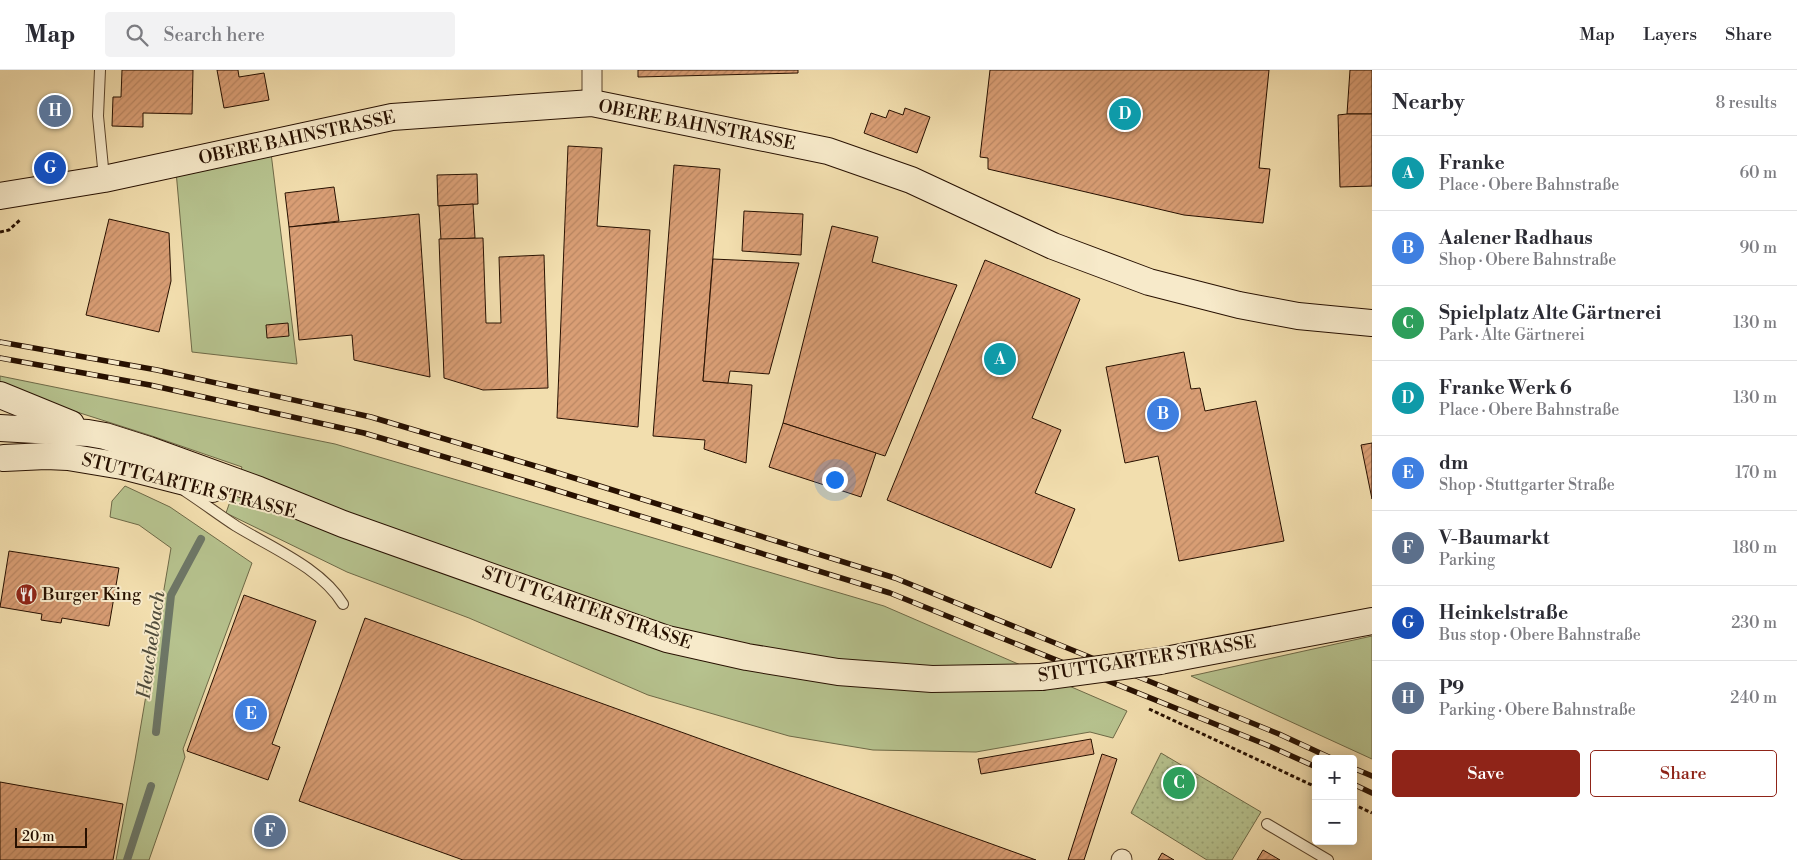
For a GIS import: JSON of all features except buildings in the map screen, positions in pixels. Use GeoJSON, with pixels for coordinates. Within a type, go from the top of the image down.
{"type":"FeatureCollection","features":[{"type":"Feature","properties":{"kind":"main road","name":"OBERE BAHNSTRASSE"},"geometry":{"type":"LineString","coordinates":[[0,196],[104,179],[392,117],[592,103],[828,151],[911,180],[1053,246],[1149,282],[1256,308],[1298,316],[1372,323]]}},
{"type":"Feature","properties":{"kind":"main road"},"geometry":{"type":"LineString","coordinates":[[0,395],[104,436]]}},
{"type":"Feature","properties":{"kind":"main road","name":"STUTTGARTER STRASSE"},"geometry":{"type":"LineString","coordinates":[[0,428],[70,431],[104,436],[167,456],[343,524],[667,639],[747,657],[838,672],[932,679],[1041,677],[1160,660],[1372,621]]}},
{"type":"Feature","properties":{"kind":"main road","name":"STUTTGARTER STRASSE"},"geometry":{"type":"LineString","coordinates":[[1,457],[68,457],[122,466],[343,524]]}},
{"type":"Feature","properties":{"kind":"street"},"geometry":{"type":"LineString","coordinates":[[592,70],[592,103]]}},
{"type":"Feature","properties":{"kind":"lane"},"geometry":{"type":"LineString","coordinates":[[100,70],[98,116],[104,179]]}},
{"type":"Feature","properties":{"kind":"lane"},"geometry":{"type":"LineString","coordinates":[[164,476],[234,525],[318,574],[336,592],[343,604]]}},
{"type":"Feature","properties":{"kind":"lane"},"geometry":{"type":"LineString","coordinates":[[1267,824],[1328,860]]}},
{"type":"Feature","properties":{"kind":"path"},"geometry":{"type":"LineString","coordinates":[[1149,709],[1312,785]]}},
{"type":"Feature","properties":{"kind":"path"},"geometry":{"type":"LineString","coordinates":[[1357,806],[1372,813]]}},
{"type":"Feature","properties":{"kind":"green space"},"geometry":{"type":"Polygon","coordinates":[[[271,153],[297,364],[192,352],[176,171],[271,153]]]}},
{"type":"Feature","properties":{"kind":"green space"},"geometry":{"type":"Polygon","coordinates":[[[0,376],[335,444],[884,606],[1127,711],[1113,738],[1090,732],[976,752],[873,750],[789,736],[648,695],[469,618],[347,572],[226,513],[242,467],[30,397],[0,383],[0,376]]]}},
{"type":"Feature","properties":{"kind":"green space"},"geometry":{"type":"Polygon","coordinates":[[[125,486],[170,507],[252,563],[183,749],[185,757],[149,860],[116,860],[171,548],[139,525],[110,517],[112,501],[125,486]]]}},
{"type":"Feature","properties":{"kind":"green space"},"geometry":{"type":"Polygon","coordinates":[[[1372,636],[1372,759],[1191,676],[1372,636]]]}},
{"type":"Feature","properties":{"kind":"green space"},"geometry":{"type":"Polygon","coordinates":[[[1161,753],[1261,812],[1232,860],[1207,860],[1131,813],[1161,753]]]}},
{"type":"Feature","properties":{"kind":"waterway","name":"Heuchelbach"},"geometry":{"type":"LineString","coordinates":[[156,732],[171,595],[201,539]]}},
{"type":"Feature","properties":{"kind":"waterway","name":"Heuchelbach"},"geometry":{"type":"LineString","coordinates":[[127,860],[151,786]]}},
{"type":"Feature","properties":{"kind":"railway"},"geometry":{"type":"LineString","coordinates":[[0,342],[157,370],[371,417],[895,578],[1279,734],[1324,755]]}},
{"type":"Feature","properties":{"kind":"railway"},"geometry":{"type":"LineString","coordinates":[[0,358],[150,385],[364,433],[890,593],[1267,745],[1312,765]]}},
{"type":"Feature","properties":{"kind":"railway"},"geometry":{"type":"LineString","coordinates":[[1357,770],[1372,776]]}},
{"type":"Feature","properties":{"kind":"railway"},"geometry":{"type":"LineString","coordinates":[[1357,786],[1372,793]]}},
{"type":"Feature","properties":{"kind":"place","name":"P9"},"geometry":{"type":"Point","coordinates":[55,111]}},
{"type":"Feature","properties":{"kind":"place","name":"Franke Werk 6"},"geometry":{"type":"Point","coordinates":[1125,114]}},
{"type":"Feature","properties":{"kind":"place","name":"Heinkelstraße"},"geometry":{"type":"Point","coordinates":[50,168]}},
{"type":"Feature","properties":{"kind":"place","name":"Franke"},"geometry":{"type":"Point","coordinates":[1000,359]}},
{"type":"Feature","properties":{"kind":"place","name":"Aalener Radhaus"},"geometry":{"type":"Point","coordinates":[1163,414]}},
{"type":"Feature","properties":{"kind":"place","name":"Burger King"},"geometry":{"type":"Point","coordinates":[26,594]}},
{"type":"Feature","properties":{"kind":"place","name":"dm"},"geometry":{"type":"Point","coordinates":[251,714]}},
{"type":"Feature","properties":{"kind":"place","name":"Spielplatz Alte Gärtnerei"},"geometry":{"type":"Point","coordinates":[1179,783]}},
{"type":"Feature","properties":{"kind":"place","name":"V-Baumarkt"},"geometry":{"type":"Point","coordinates":[270,831]}}]}
